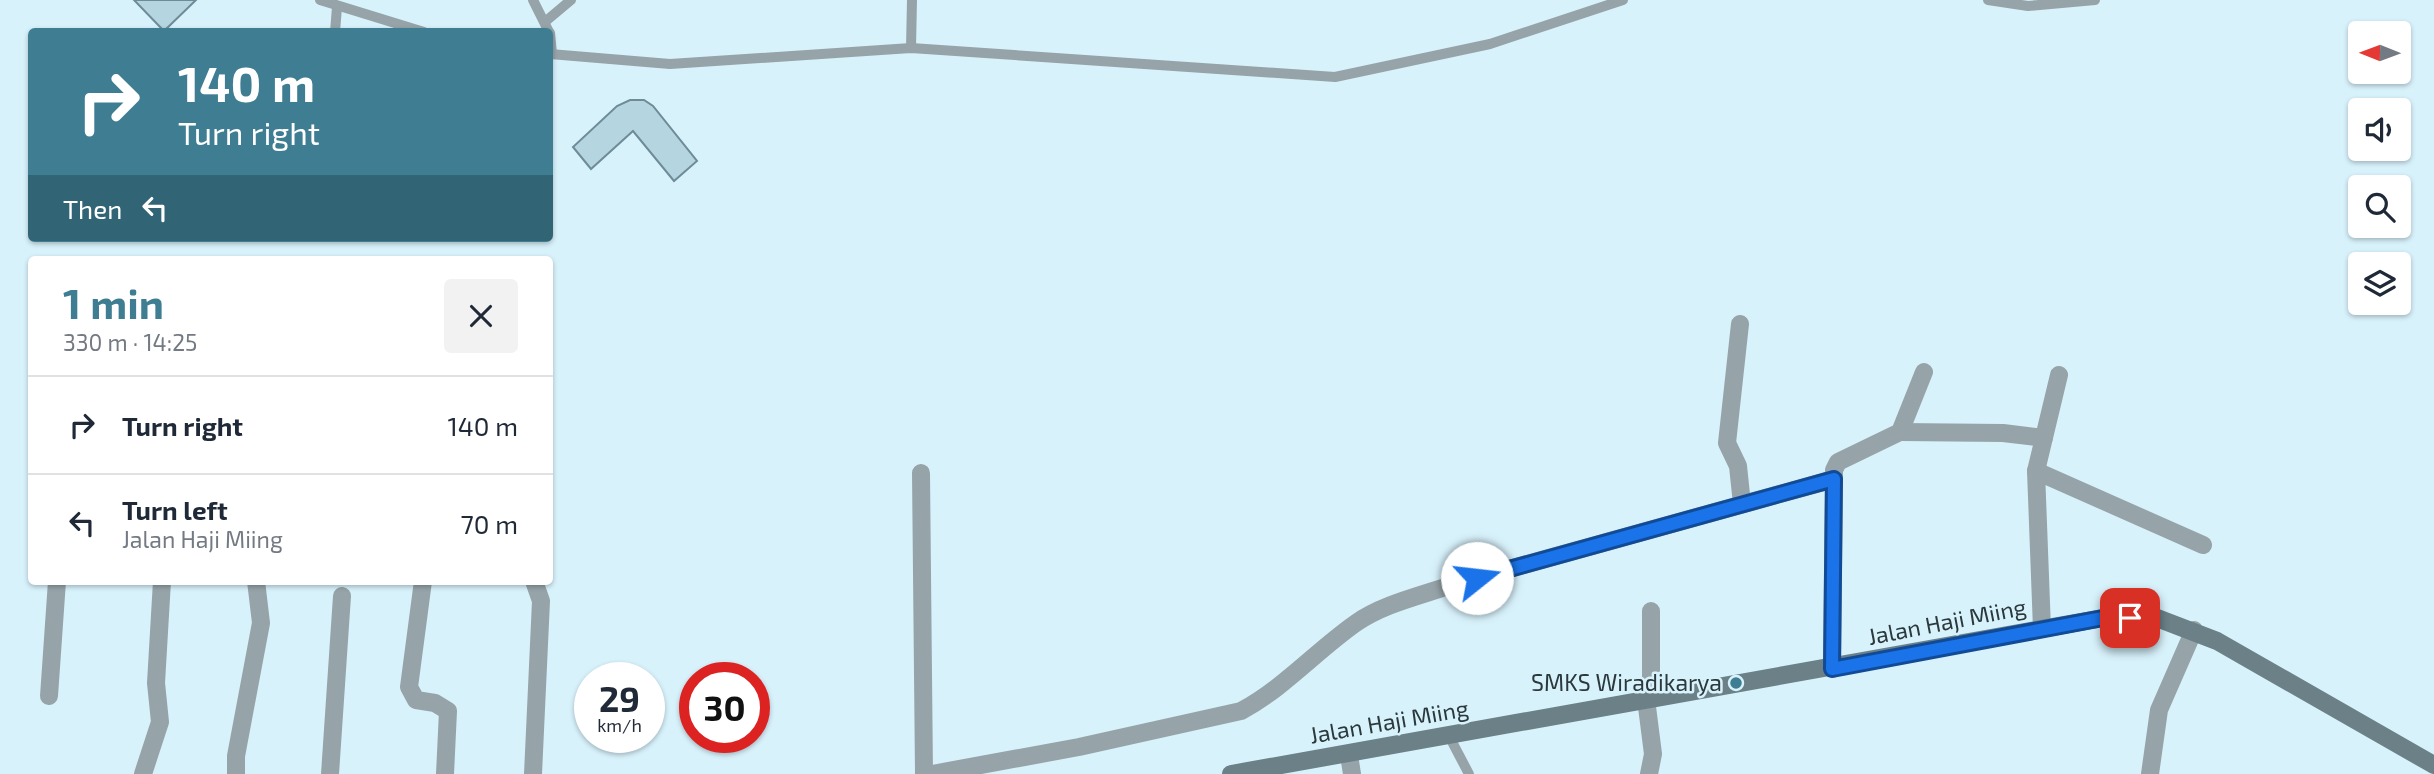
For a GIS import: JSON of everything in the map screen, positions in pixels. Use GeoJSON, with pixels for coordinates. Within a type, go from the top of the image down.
{"type":"FeatureCollection","features":[{"type":"Feature","properties":{"kind":"main road","name":"Jalan Haji Miing"},"geometry":{"type":"LineString","coordinates":[[1231,774],[1349,755],[1649,698],[1832,669],[2103,618],[2158,618],[2217,640],[2434,765]]}},
{"type":"Feature","properties":{"kind":"street"},"geometry":{"type":"LineString","coordinates":[[1740,324],[1727,443],[1738,466],[1741,504]]}},
{"type":"Feature","properties":{"kind":"street"},"geometry":{"type":"LineString","coordinates":[[1900,432],[1924,372]]}},
{"type":"Feature","properties":{"kind":"street"},"geometry":{"type":"LineString","coordinates":[[2042,629],[2036,471],[2059,375]]}},
{"type":"Feature","properties":{"kind":"street"},"geometry":{"type":"LineString","coordinates":[[1832,669],[1834,479],[1838,462],[1900,432],[2003,433],[2044,438]]}},
{"type":"Feature","properties":{"kind":"street"},"geometry":{"type":"LineString","coordinates":[[2036,471],[2203,545]]}},
{"type":"Feature","properties":{"kind":"street"},"geometry":{"type":"LineString","coordinates":[[921,473],[924,774]]}},
{"type":"Feature","properties":{"kind":"street"},"geometry":{"type":"LineString","coordinates":[[932,774],[1079,747],[1241,711],[1262,700],[1358,621],[1400,603],[1464,581],[1834,479]]}},
{"type":"Feature","properties":{"kind":"street"},"geometry":{"type":"LineString","coordinates":[[49,696],[57,585]]}},
{"type":"Feature","properties":{"kind":"street"},"geometry":{"type":"LineString","coordinates":[[147,774],[160,722],[156,683],[162,585]]}},
{"type":"Feature","properties":{"kind":"street"},"geometry":{"type":"LineString","coordinates":[[236,774],[236,756],[261,623],[256,585]]}},
{"type":"Feature","properties":{"kind":"street"},"geometry":{"type":"LineString","coordinates":[[423,585],[410,687],[416,700],[435,703],[449,711],[445,774]]}},
{"type":"Feature","properties":{"kind":"street"},"geometry":{"type":"LineString","coordinates":[[533,774],[541,601],[535,585]]}},
{"type":"Feature","properties":{"kind":"street"},"geometry":{"type":"LineString","coordinates":[[330,774],[342,596]]}},
{"type":"Feature","properties":{"kind":"street"},"geometry":{"type":"LineString","coordinates":[[1649,774],[1653,754],[1649,698],[1651,611]]}},
{"type":"Feature","properties":{"kind":"street"},"geometry":{"type":"LineString","coordinates":[[2150,774],[2159,710],[2194,630]]}},
{"type":"Feature","properties":{"kind":"street"},"geometry":{"type":"LineString","coordinates":[[1349,755],[1352,774]]}},
{"type":"Feature","properties":{"kind":"lane"},"geometry":{"type":"LineString","coordinates":[[320,0],[337,8],[410,28]]}},
{"type":"Feature","properties":{"kind":"lane"},"geometry":{"type":"LineString","coordinates":[[533,0],[548,28]]}},
{"type":"Feature","properties":{"kind":"lane"},"geometry":{"type":"LineString","coordinates":[[546,21],[571,0]]}},
{"type":"Feature","properties":{"kind":"lane"},"geometry":{"type":"LineString","coordinates":[[911,48],[912,0]]}},
{"type":"Feature","properties":{"kind":"lane"},"geometry":{"type":"LineString","coordinates":[[553,54],[670,64],[911,48],[1335,77],[1490,44],[1623,0]]}},
{"type":"Feature","properties":{"kind":"lane"},"geometry":{"type":"LineString","coordinates":[[1988,0],[2028,6],[2095,0]]}},
{"type":"Feature","properties":{"kind":"lane"},"geometry":{"type":"LineString","coordinates":[[335,28],[337,8]]}},
{"type":"Feature","properties":{"kind":"lane"},"geometry":{"type":"LineString","coordinates":[[1449,736],[1469,774]]}},
{"type":"Feature","properties":{"kind":"building"},"geometry":{"type":"Polygon","coordinates":[[[134,0],[196,0],[167,28],[161,28],[134,0]]]}},
{"type":"Feature","properties":{"kind":"building"},"geometry":{"type":"Polygon","coordinates":[[[630,100],[644,100],[653,106],[697,161],[674,181],[633,131],[591,169],[573,147],[617,106],[630,100]]]}},
{"type":"Feature","properties":{"kind":"place","name":"SMKS Wiradikarya"},"geometry":{"type":"Point","coordinates":[1736,683]}},
{"type":"Feature","properties":{"kind":"route"},"geometry":{"type":"LineString","coordinates":[[1477,578],[1834,479],[1832,669],[2103,618],[2130,618]]}}]}
